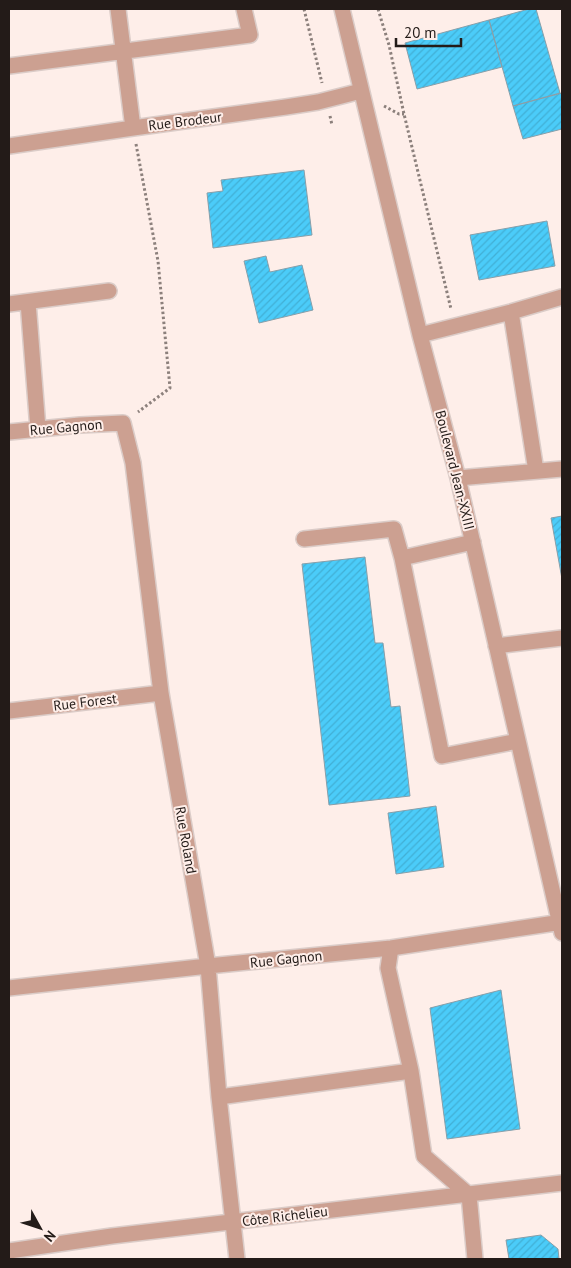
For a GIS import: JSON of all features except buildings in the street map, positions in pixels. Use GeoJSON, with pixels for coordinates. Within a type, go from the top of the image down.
{"type":"FeatureCollection","features":[{"type":"Feature","properties":{"kind":"street"},"geometry":{"type":"LineString","coordinates":[[118,9],[133,128]]}},
{"type":"Feature","properties":{"kind":"street"},"geometry":{"type":"LineString","coordinates":[[9,66],[250,35],[244,9]]}},
{"type":"Feature","properties":{"kind":"street","name":"Boulevard Jean-XXIII"},"geometry":{"type":"LineString","coordinates":[[342,9],[420,335],[458,478],[561,926]]}},
{"type":"Feature","properties":{"kind":"street","name":"Rue Brodeur"},"geometry":{"type":"LineString","coordinates":[[9,146],[294,106],[361,92]]}},
{"type":"Feature","properties":{"kind":"street"},"geometry":{"type":"LineString","coordinates":[[9,304],[109,291]]}},
{"type":"Feature","properties":{"kind":"street"},"geometry":{"type":"LineString","coordinates":[[420,335],[562,297]]}},
{"type":"Feature","properties":{"kind":"street"},"geometry":{"type":"LineString","coordinates":[[28,302],[38,429]]}},
{"type":"Feature","properties":{"kind":"street"},"geometry":{"type":"LineString","coordinates":[[511,312],[536,471]]}},
{"type":"Feature","properties":{"kind":"street","name":"Rue Gagnon"},"geometry":{"type":"LineString","coordinates":[[9,432],[80,424],[123,423]]}},
{"type":"Feature","properties":{"kind":"street","name":"Rue Roland"},"geometry":{"type":"LineString","coordinates":[[123,423],[134,463],[160,693],[208,966],[219,1097],[237,1259]]}},
{"type":"Feature","properties":{"kind":"street"},"geometry":{"type":"LineString","coordinates":[[458,478],[562,469]]}},
{"type":"Feature","properties":{"kind":"street"},"geometry":{"type":"LineString","coordinates":[[304,539],[394,528],[402,558],[442,756],[518,741]]}},
{"type":"Feature","properties":{"kind":"street"},"geometry":{"type":"LineString","coordinates":[[402,558],[473,542]]}},
{"type":"Feature","properties":{"kind":"street"},"geometry":{"type":"LineString","coordinates":[[496,646],[562,638]]}},
{"type":"Feature","properties":{"kind":"street","name":"Rue Forest"},"geometry":{"type":"LineString","coordinates":[[9,711],[160,693]]}},
{"type":"Feature","properties":{"kind":"street","name":"Rue Gagnon"},"geometry":{"type":"LineString","coordinates":[[9,988],[391,948],[561,926]]}},
{"type":"Feature","properties":{"kind":"street"},"geometry":{"type":"LineString","coordinates":[[391,948],[388,968],[411,1070],[424,1156],[469,1195],[475,1259]]}},
{"type":"Feature","properties":{"kind":"street"},"geometry":{"type":"LineString","coordinates":[[219,1097],[411,1070]]}},
{"type":"Feature","properties":{"kind":"street","name":"Côte Richelieu"},"geometry":{"type":"LineString","coordinates":[[9,1251],[112,1236],[562,1183]]}},
{"type":"Feature","properties":{"kind":"path"},"geometry":{"type":"LineString","coordinates":[[304,9],[317,62]]}},
{"type":"Feature","properties":{"kind":"path"},"geometry":{"type":"LineString","coordinates":[[378,9],[389,45],[453,315]]}},
{"type":"Feature","properties":{"kind":"path"},"geometry":{"type":"LineString","coordinates":[[123,423],[170,388],[158,261],[133,128]]}}]}
